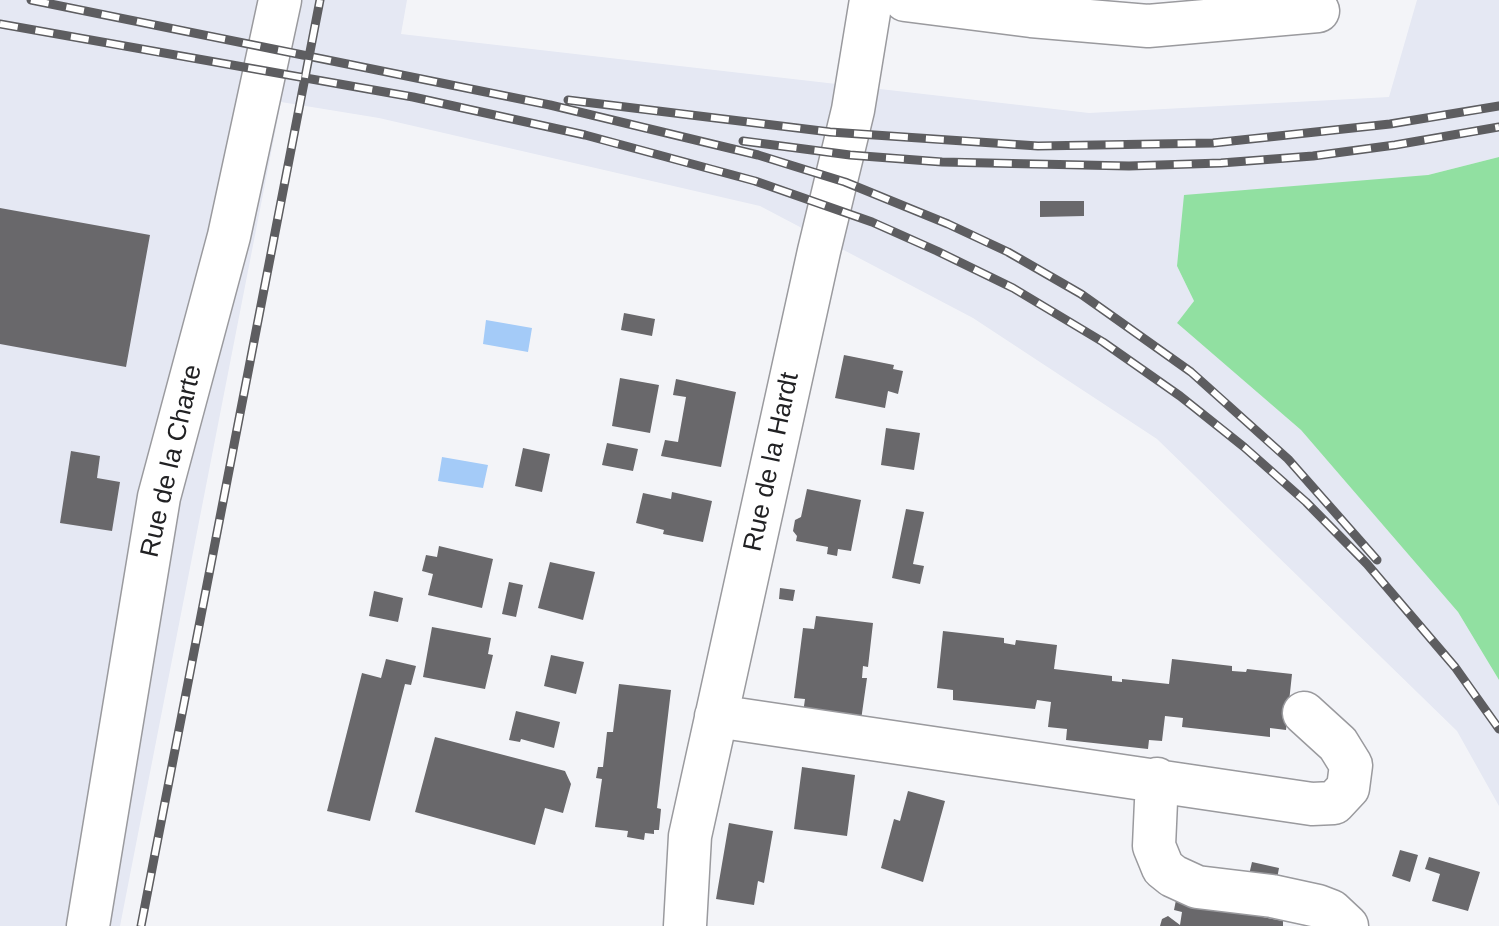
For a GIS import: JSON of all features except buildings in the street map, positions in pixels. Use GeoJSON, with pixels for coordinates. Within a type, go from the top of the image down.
{"type":"FeatureCollection","features":[{"type":"Feature","properties":{"kind":"street","name":"Rue de la Charte"},"geometry":{"type":"LineString","coordinates":[[88,926],[159,497],[229,236],[280,0]]}},
{"type":"Feature","properties":{"kind":"street","name":"Rue de la Hardt"},"geometry":{"type":"LineString","coordinates":[[685,926],[690,836],[815,266],[853,110],[871,0]]}},
{"type":"Feature","properties":{"kind":"street"},"geometry":{"type":"LineString","coordinates":[[905,0],[1031,16],[1148,26],[1318,11]]}},
{"type":"Feature","properties":{"kind":"street"},"geometry":{"type":"LineString","coordinates":[[716,716],[1312,804],[1334,803],[1348,788],[1352,779],[1351,765],[1338,744],[1304,713]]}},
{"type":"Feature","properties":{"kind":"street"},"geometry":{"type":"LineString","coordinates":[[1157,779],[1154,846],[1163,868],[1173,876],[1197,887],[1272,896],[1318,906],[1331,911],[1347,926]]}},
{"type":"Feature","properties":{"kind":"shaded area"},"geometry":{"type":"Polygon","coordinates":[[[0,0],[407,0],[401,34],[1089,113],[1389,97],[1417,0],[1499,0],[1499,157],[1428,175],[1177,266],[1194,301],[1177,323],[1301,430],[1458,612],[1499,680],[1499,806],[1457,731],[1157,439],[973,318],[760,206],[379,118],[281,102],[120,926],[0,926],[0,0]]]}},
{"type":"Feature","properties":{"kind":"green space"},"geometry":{"type":"Polygon","coordinates":[[[1499,157],[1499,680],[1458,612],[1301,430],[1177,323],[1194,301],[1177,266],[1184,195],[1428,175],[1499,157]]]}},
{"type":"Feature","properties":{"kind":"water"},"geometry":{"type":"Polygon","coordinates":[[[486,320],[532,328],[528,352],[483,344],[486,320]]]}},
{"type":"Feature","properties":{"kind":"water"},"geometry":{"type":"Polygon","coordinates":[[[442,457],[488,465],[483,488],[438,481],[442,457]]]}},
{"type":"Feature","properties":{"kind":"railway"},"geometry":{"type":"LineString","coordinates":[[31,0],[550,105],[758,155],[845,182],[948,224],[1008,252],[1081,294],[1191,372],[1288,459],[1377,560]]}},
{"type":"Feature","properties":{"kind":"railway"},"geometry":{"type":"LineString","coordinates":[[141,926],[320,0]]}},
{"type":"Feature","properties":{"kind":"railway"},"geometry":{"type":"LineString","coordinates":[[0,24],[413,97],[585,135],[755,181],[872,222],[937,251],[1013,288],[1103,342],[1180,396],[1244,447],[1306,502],[1367,564],[1455,667],[1499,729]]}},
{"type":"Feature","properties":{"kind":"railway"},"geometry":{"type":"LineString","coordinates":[[568,100],[830,132],[1038,146],[1213,143],[1390,124],[1499,106]]}},
{"type":"Feature","properties":{"kind":"railway"},"geometry":{"type":"LineString","coordinates":[[743,141],[850,155],[942,162],[1129,166],[1313,156],[1499,127]]}}]}
